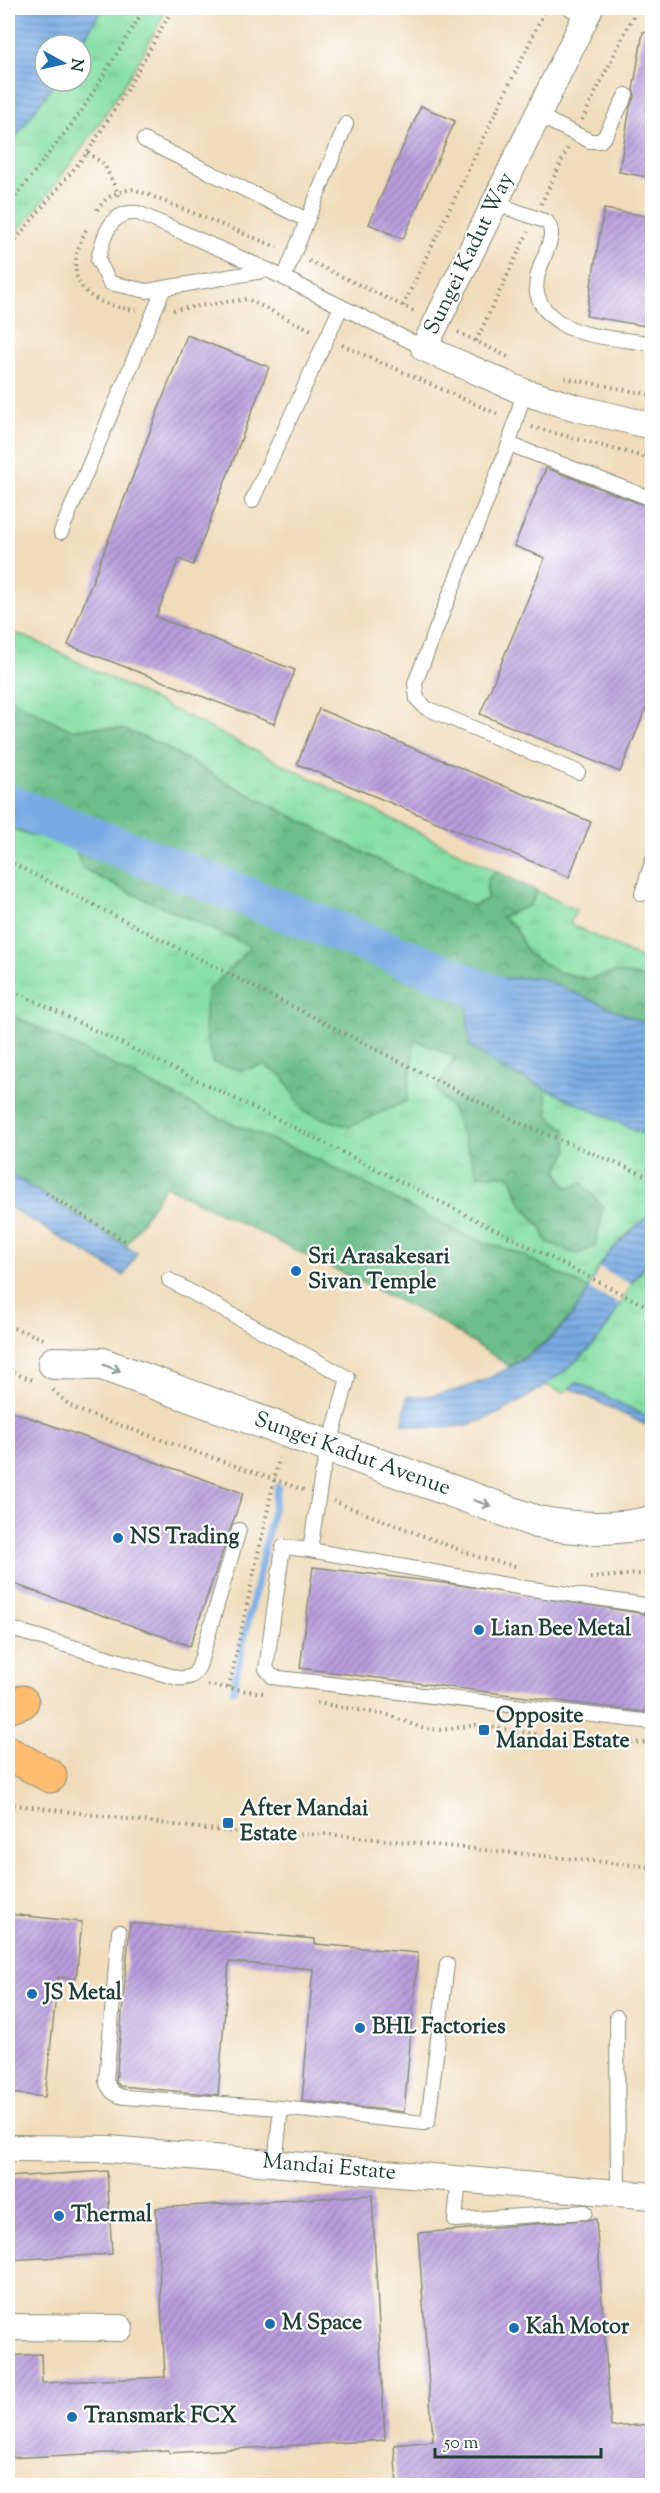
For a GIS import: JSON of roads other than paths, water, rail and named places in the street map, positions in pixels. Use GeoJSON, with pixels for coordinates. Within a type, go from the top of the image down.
{"type":"FeatureCollection","features":[{"type":"Feature","properties":{"kind":"main road"},"geometry":{"type":"LineString","coordinates":[[8,1753],[50,1776]]}},
{"type":"Feature","properties":{"kind":"street","name":"Sungei Kadut Way"},"geometry":{"type":"LineString","coordinates":[[581,10],[537,115],[424,348],[524,392],[576,408],[652,426]]}},
{"type":"Feature","properties":{"kind":"street","name":"Sungei Kadut Avenue"},"geometry":{"type":"LineString","coordinates":[[54,1363],[102,1364],[537,1522],[597,1530],[627,1528],[652,1522]]}},
{"type":"Feature","properties":{"kind":"street","name":"Mandai Estate"},"geometry":{"type":"LineString","coordinates":[[8,2148],[109,2149],[652,2196]]}},
{"type":"Feature","properties":{"kind":"street"},"geometry":{"type":"LineString","coordinates":[[8,2327],[120,2328]]}},
{"type":"Feature","properties":{"kind":"lane"},"geometry":{"type":"LineString","coordinates":[[537,115],[590,141],[600,141],[605,136],[626,95]]}},
{"type":"Feature","properties":{"kind":"lane"},"geometry":{"type":"LineString","coordinates":[[284,278],[346,124]]}},
{"type":"Feature","properties":{"kind":"lane"},"geometry":{"type":"LineString","coordinates":[[144,140],[307,220]]}},
{"type":"Feature","properties":{"kind":"lane"},"geometry":{"type":"LineString","coordinates":[[494,203],[547,222],[552,228],[552,238],[536,274],[536,286],[544,308],[562,324],[579,331],[652,344]]}},
{"type":"Feature","properties":{"kind":"lane"},"geometry":{"type":"LineString","coordinates":[[268,270],[147,291],[110,283],[98,260],[107,232],[118,215],[126,211],[138,213],[268,270],[424,348]]}},
{"type":"Feature","properties":{"kind":"lane"},"geometry":{"type":"LineString","coordinates":[[61,532],[164,288]]}},
{"type":"Feature","properties":{"kind":"lane"},"geometry":{"type":"LineString","coordinates":[[252,501],[341,307]]}},
{"type":"Feature","properties":{"kind":"lane"},"geometry":{"type":"LineString","coordinates":[[524,392],[509,444],[415,683],[417,699],[426,708],[578,772]]}},
{"type":"Feature","properties":{"kind":"lane"},"geometry":{"type":"LineString","coordinates":[[509,444],[652,499]]}},
{"type":"Feature","properties":{"kind":"lane"},"geometry":{"type":"LineString","coordinates":[[642,894],[652,862]]}},
{"type":"Feature","properties":{"kind":"lane"},"geometry":{"type":"LineString","coordinates":[[169,1280],[348,1378],[322,1474],[310,1550]]}},
{"type":"Feature","properties":{"kind":"lane"},"geometry":{"type":"LineString","coordinates":[[8,1628],[177,1678],[187,1678],[196,1674],[199,1666],[239,1530]]}},
{"type":"Feature","properties":{"kind":"lane"},"geometry":{"type":"LineString","coordinates":[[652,1606],[518,1587],[283,1547],[266,1669],[273,1677],[652,1722]]}},
{"type":"Feature","properties":{"kind":"lane"},"geometry":{"type":"LineString","coordinates":[[120,1932],[106,2081],[109,2090],[117,2096],[124,2097],[281,2108],[423,2123],[428,2121],[447,1964]]}},
{"type":"Feature","properties":{"kind":"lane"},"geometry":{"type":"LineString","coordinates":[[617,2018],[618,2193]]}},
{"type":"Feature","properties":{"kind":"lane"},"geometry":{"type":"LineString","coordinates":[[275,2163],[281,2108]]}},
{"type":"Feature","properties":{"kind":"lane"},"geometry":{"type":"LineString","coordinates":[[459,2178],[455,2220],[585,2212]]}},
{"type":"Feature","properties":{"kind":"water"},"geometry":{"type":"Polygon","coordinates":[[[8,8],[103,8],[87,33],[33,33],[33,93],[47,93],[8,148],[8,8]]]}},
{"type":"Feature","properties":{"kind":"water"},"geometry":{"type":"Polygon","coordinates":[[[445,966],[487,979],[538,977],[652,1026],[652,1138],[503,1069],[469,1045],[467,994],[439,977],[445,966]]]}},
{"type":"Feature","properties":{"kind":"water"},"geometry":{"type":"Polygon","coordinates":[[[8,1173],[137,1253],[124,1276],[8,1206],[8,1173]]]}},
{"type":"Feature","properties":{"kind":"water"},"geometry":{"type":"Polygon","coordinates":[[[652,1213],[652,1259],[631,1283],[611,1322],[596,1342],[564,1371],[507,1409],[471,1424],[437,1428],[403,1424],[407,1396],[430,1395],[478,1382],[502,1372],[545,1343],[577,1309],[609,1253],[652,1213]]]}},
{"type":"Feature","properties":{"kind":"water"},"geometry":{"type":"Polygon","coordinates":[[[577,1382],[652,1419],[652,1428],[570,1388],[577,1382]]]}},
{"type":"Feature","properties":{"kind":"waterway"},"geometry":{"type":"LineString","coordinates":[[8,804],[441,972],[493,995]]}},
{"type":"Feature","properties":{"kind":"waterway"},"geometry":{"type":"LineString","coordinates":[[233,1690],[278,1487]]}},
{"type":"Feature","properties":{"kind":"place","name":"Sri Arasakesari Sivan Temple"},"geometry":{"type":"Point","coordinates":[296,1271]}},
{"type":"Feature","properties":{"kind":"place","name":"NS Trading"},"geometry":{"type":"Point","coordinates":[118,1538]}},
{"type":"Feature","properties":{"kind":"place","name":"Lian Bee Metal"},"geometry":{"type":"Point","coordinates":[479,1630]}},
{"type":"Feature","properties":{"kind":"place","name":"Opposite Mandai Estate"},"geometry":{"type":"Point","coordinates":[484,1730]}},
{"type":"Feature","properties":{"kind":"place","name":"After Mandai Estate"},"geometry":{"type":"Point","coordinates":[228,1823]}},
{"type":"Feature","properties":{"kind":"place","name":"JS Metal"},"geometry":{"type":"Point","coordinates":[32,1994]}},
{"type":"Feature","properties":{"kind":"place","name":"BHL Factories"},"geometry":{"type":"Point","coordinates":[360,2028]}},
{"type":"Feature","properties":{"kind":"place","name":"Thermal"},"geometry":{"type":"Point","coordinates":[59,2216]}},
{"type":"Feature","properties":{"kind":"place","name":"M Space"},"geometry":{"type":"Point","coordinates":[270,2324]}},
{"type":"Feature","properties":{"kind":"place","name":"Kah Motor"},"geometry":{"type":"Point","coordinates":[514,2328]}},
{"type":"Feature","properties":{"kind":"place","name":"Transmark FCX"},"geometry":{"type":"Point","coordinates":[72,2417]}}]}
